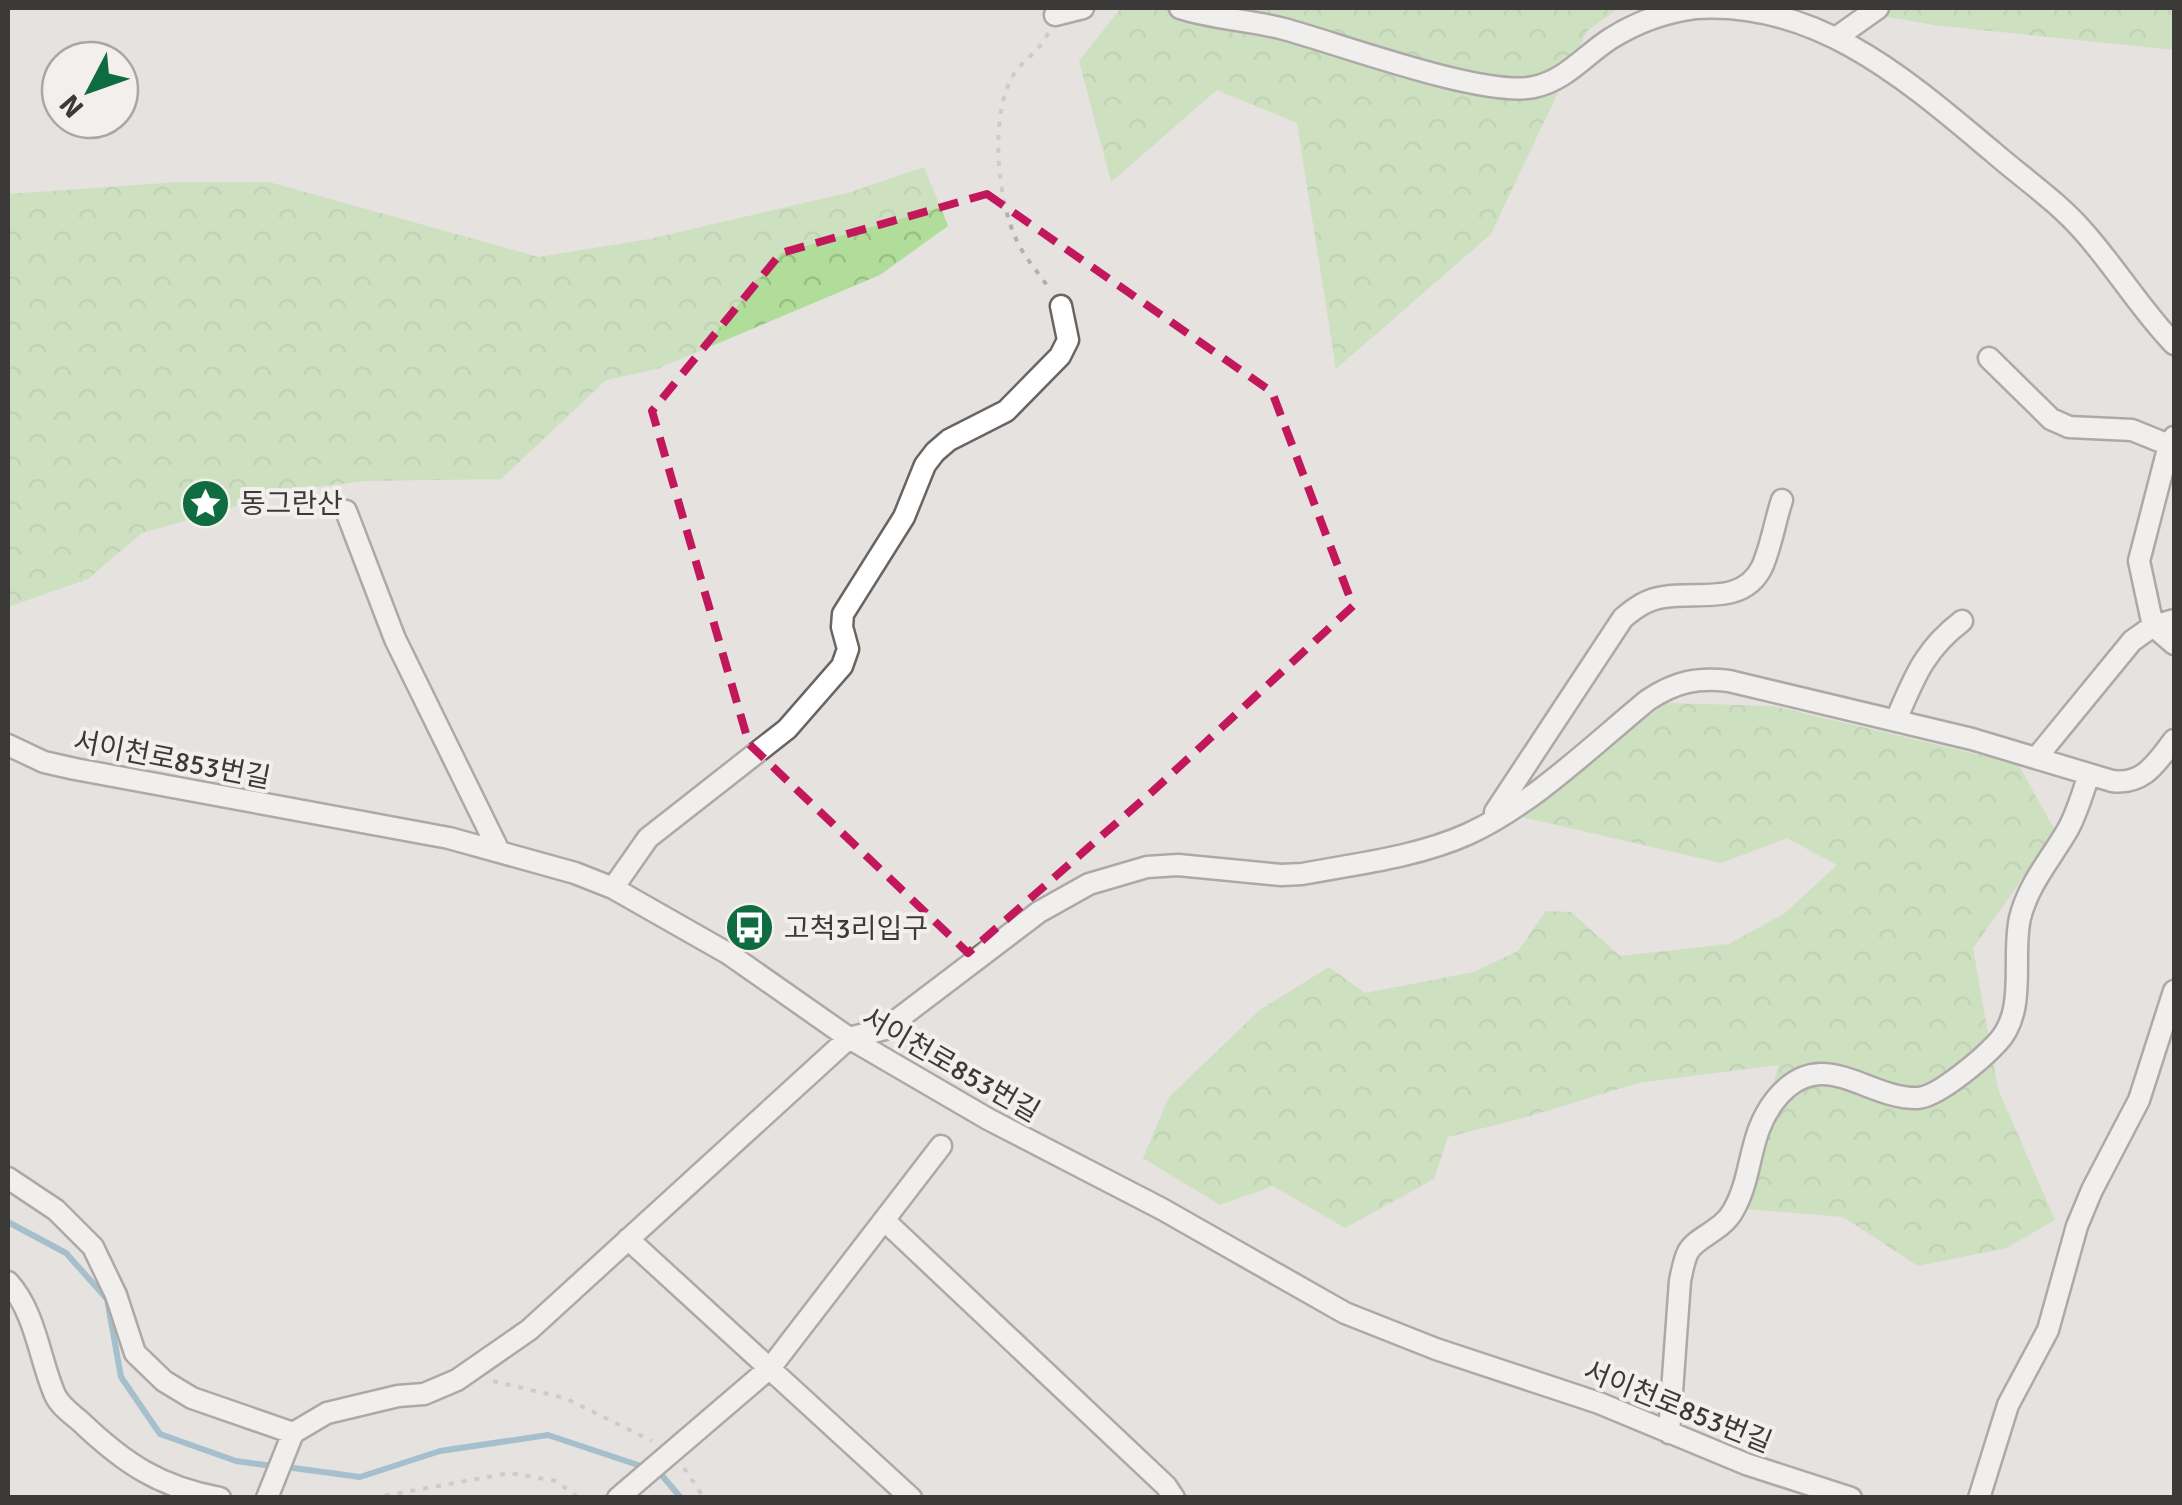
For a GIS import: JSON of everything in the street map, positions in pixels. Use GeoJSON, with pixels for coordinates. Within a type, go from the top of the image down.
{"type":"FeatureCollection","features":[{"type":"Feature","properties":{"kind":"street"},"geometry":{"type":"LineString","coordinates":[[1056,15],[1083,8]]}},
{"type":"Feature","properties":{"kind":"street"},"geometry":{"type":"LineString","coordinates":[[1180,8],[1278,28],[1472,83],[1506,88],[1530,88],[1550,82],[1610,40],[1661,15],[1697,8],[1744,9],[1778,15],[1840,36],[1924,92],[2058,203],[2174,344]]}},
{"type":"Feature","properties":{"kind":"street"},"geometry":{"type":"LineString","coordinates":[[1840,36],[1878,8]]}},
{"type":"Feature","properties":{"kind":"street"},"geometry":{"type":"LineString","coordinates":[[613,888],[648,838],[786,728],[842,666],[848,657],[843,614],[904,517],[926,464],[949,440],[1006,411],[1060,356],[1068,340],[1061,306]]}},
{"type":"Feature","properties":{"kind":"street"},"geometry":{"type":"LineString","coordinates":[[1990,358],[2051,419],[2069,427],[2132,430],[2172,441],[2165,494],[2139,562],[2153,626],[2174,644]]}},
{"type":"Feature","properties":{"kind":"street"},"geometry":{"type":"LineString","coordinates":[[1488,823],[1623,618],[1648,601],[1665,596],[1724,594],[1746,586],[1762,567],[1782,500]]}},
{"type":"Feature","properties":{"kind":"street"},"geometry":{"type":"LineString","coordinates":[[346,511],[395,640],[499,851]]}},
{"type":"Feature","properties":{"kind":"street"},"geometry":{"type":"LineString","coordinates":[[2036,757],[2132,641],[2153,626],[2174,620]]}},
{"type":"Feature","properties":{"kind":"street"},"geometry":{"type":"LineString","coordinates":[[1896,720],[1925,656],[1939,638],[1962,621]]}},
{"type":"Feature","properties":{"kind":"street"},"geometry":{"type":"LineString","coordinates":[[267,1498],[291,1438],[327,1413],[398,1396],[424,1394],[466,1375],[529,1330],[849,1038],[885,1029],[1063,896],[1121,873],[1178,865],[1281,876],[1447,842],[1488,823],[1534,792],[1648,700],[1695,678],[1729,680],[1896,720],[2112,781],[2135,782],[2174,740]]}},
{"type":"Feature","properties":{"kind":"street","name":"서이천로853번길"},"geometry":{"type":"LineString","coordinates":[[8,745],[44,762],[75,770],[392,827],[499,851],[613,888],[729,954],[849,1038],[988,1119],[1162,1209],[1345,1313],[1436,1350],[1598,1402],[1792,1480],[1851,1498]]}},
{"type":"Feature","properties":{"kind":"street"},"geometry":{"type":"LineString","coordinates":[[1669,1433],[1684,1264],[1694,1245],[1713,1234],[1732,1212],[1760,1124],[1789,1087],[1815,1074],[1844,1077],[1917,1098],[1941,1090],[1996,1044],[2011,1019],[2015,1000],[2018,925],[2023,907],[2068,829],[2088,775]]}},
{"type":"Feature","properties":{"kind":"street"},"geometry":{"type":"LineString","coordinates":[[1979,1498],[2008,1405],[2048,1330],[2076,1226],[2139,1100],[2174,991]]}},
{"type":"Feature","properties":{"kind":"street"},"geometry":{"type":"LineString","coordinates":[[625,1492],[771,1367],[941,1146]]}},
{"type":"Feature","properties":{"kind":"street"},"geometry":{"type":"LineString","coordinates":[[8,1178],[56,1210],[92,1247],[116,1296],[136,1353],[164,1381],[192,1398],[291,1438]]}},
{"type":"Feature","properties":{"kind":"street"},"geometry":{"type":"LineString","coordinates":[[884,1220],[1166,1486],[1174,1498]]}},
{"type":"Feature","properties":{"kind":"street"},"geometry":{"type":"LineString","coordinates":[[628,1238],[910,1498]]}},
{"type":"Feature","properties":{"kind":"street"},"geometry":{"type":"LineString","coordinates":[[8,1282],[34,1328],[58,1400],[112,1452],[156,1480],[220,1498]]}},
{"type":"Feature","properties":{"kind":"path"},"geometry":{"type":"LineString","coordinates":[[1056,15],[1045,42],[1014,72],[997,127],[1005,209],[1016,240],[1061,306]]}},
{"type":"Feature","properties":{"kind":"path"},"geometry":{"type":"LineString","coordinates":[[466,1375],[565,1398],[668,1454],[704,1498]]}},
{"type":"Feature","properties":{"kind":"path"},"geometry":{"type":"LineString","coordinates":[[372,1498],[510,1472],[556,1481],[579,1498]]}},
{"type":"Feature","properties":{"kind":"highlighted area"},"geometry":{"type":"Polygon","coordinates":[[[987,194],[1272,392],[1353,606],[1153,791],[968,953],[749,744],[652,411],[781,253],[987,194]]]}},
{"type":"Feature","properties":{"kind":"green space"},"geometry":{"type":"Polygon","coordinates":[[[1121,8],[1619,8],[1587,31],[1491,234],[1336,369],[1297,123],[1217,90],[1111,182],[1079,61],[1121,8]]]}},
{"type":"Feature","properties":{"kind":"green space"},"geometry":{"type":"Polygon","coordinates":[[[1838,8],[2174,8],[2174,50],[1934,25],[1838,8]]]}},
{"type":"Feature","properties":{"kind":"green space"},"geometry":{"type":"Polygon","coordinates":[[[924,167],[948,226],[880,275],[657,369],[606,380],[501,479],[366,481],[293,490],[142,533],[88,579],[8,607],[8,194],[180,182],[269,182],[539,257],[649,239],[851,192],[924,167]]]}},
{"type":"Feature","properties":{"kind":"green space"},"geometry":{"type":"Polygon","coordinates":[[[1666,703],[1774,706],[2018,764],[2056,832],[1973,948],[1998,1089],[2055,1220],[2006,1248],[1918,1266],[1843,1217],[1747,1209],[1778,1065],[1638,1083],[1448,1137],[1434,1179],[1345,1228],[1273,1186],[1220,1205],[1143,1158],[1169,1097],[1261,1009],[1329,967],[1365,993],[1474,972],[1518,951],[1546,911],[1571,912],[1620,956],[1729,944],[1785,913],[1837,865],[1787,838],[1721,863],[1518,816],[1666,703]]]}},
{"type":"Feature","properties":{"kind":"waterway"},"geometry":{"type":"LineString","coordinates":[[8,1222],[66,1253],[107,1299],[121,1377],[160,1434],[236,1461],[273,1466]]}},
{"type":"Feature","properties":{"kind":"waterway"},"geometry":{"type":"LineString","coordinates":[[286,1467],[360,1477],[440,1451],[548,1435],[659,1472],[681,1498]]}},
{"type":"Feature","properties":{"kind":"place","name":"동그란산"},"geometry":{"type":"Point","coordinates":[205,503]}},
{"type":"Feature","properties":{"kind":"place","name":"고척3리입구"},"geometry":{"type":"Point","coordinates":[749,928]}}]}
